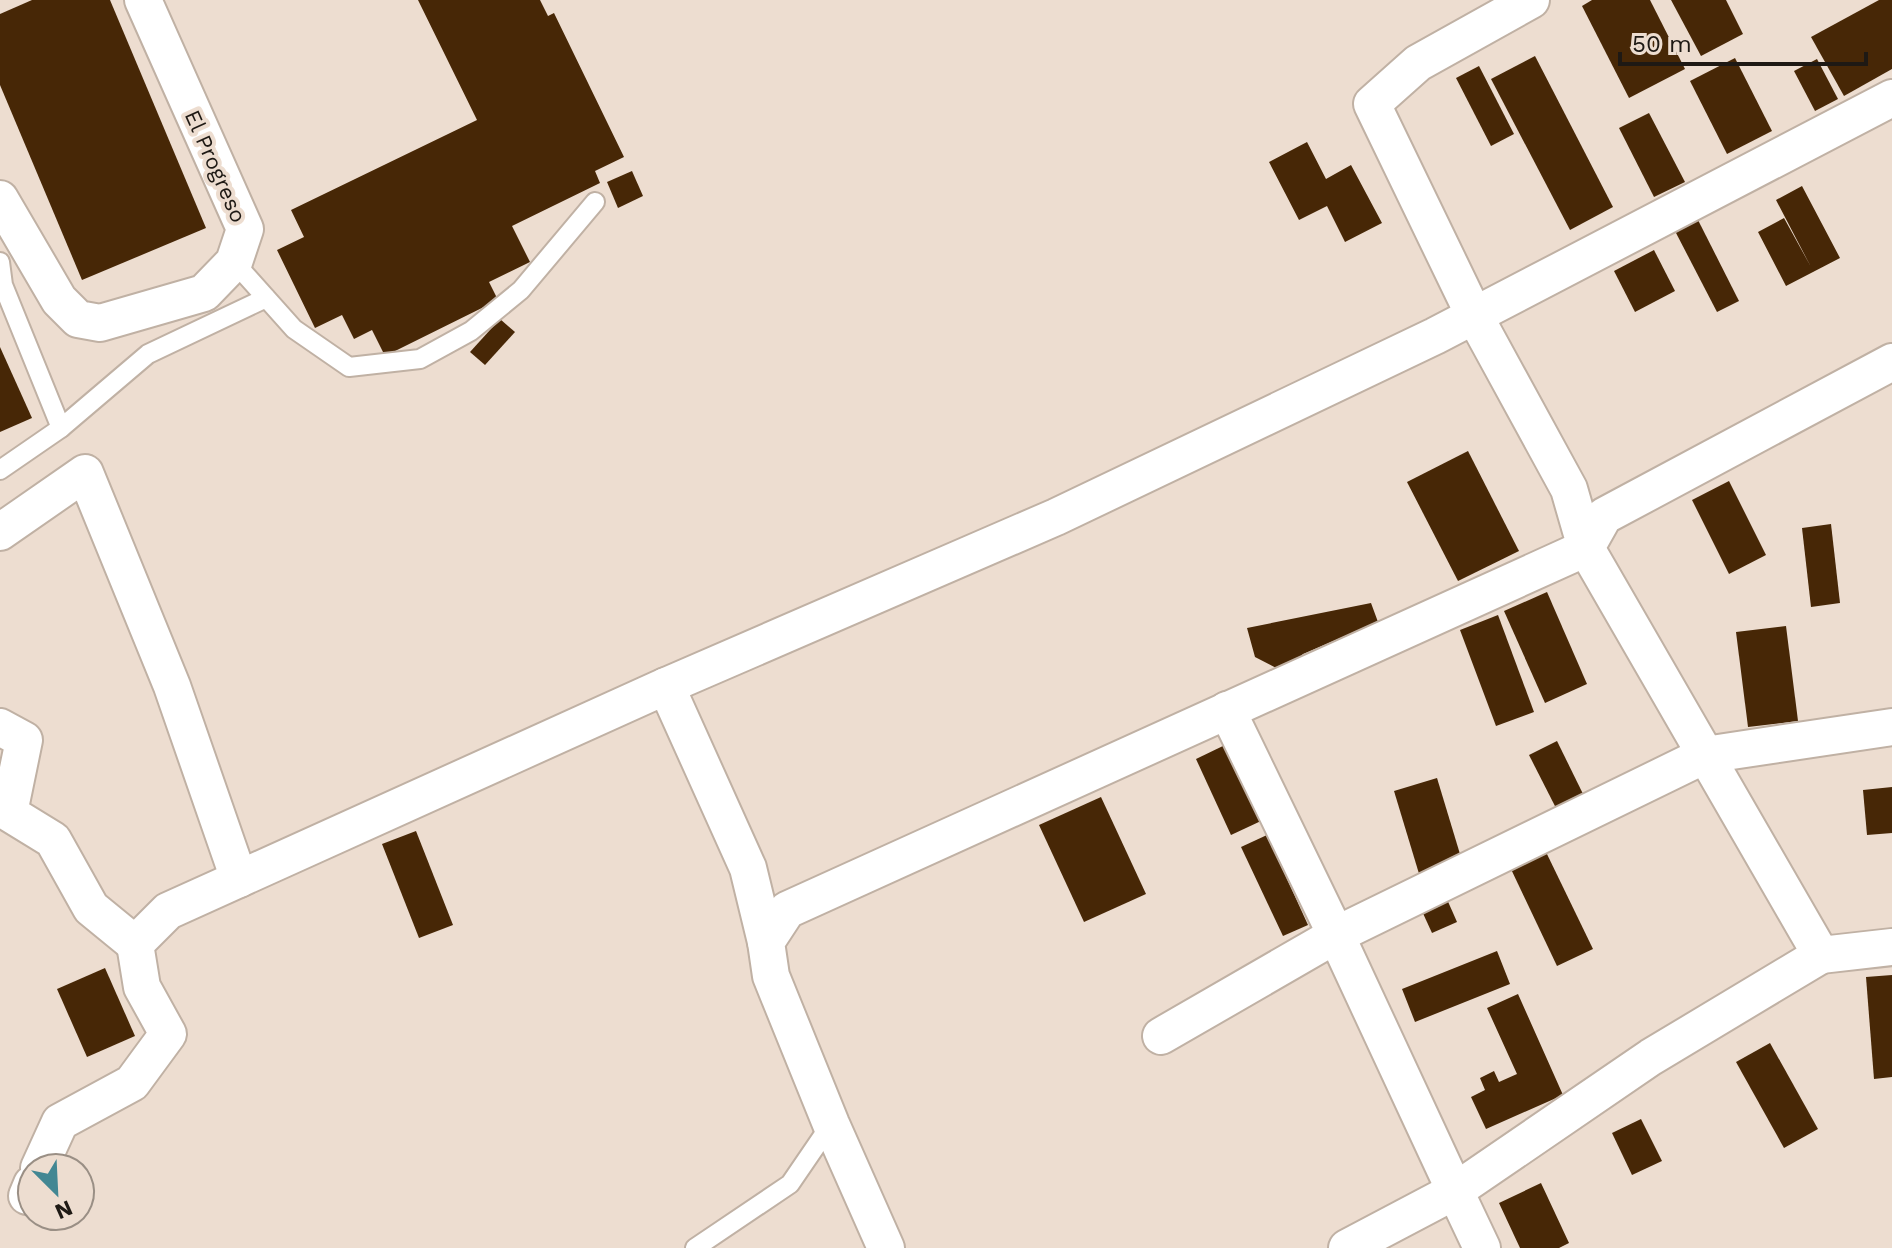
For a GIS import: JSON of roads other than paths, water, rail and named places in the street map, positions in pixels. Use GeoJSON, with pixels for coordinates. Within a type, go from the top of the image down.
{"type":"FeatureCollection","features":[{"type":"Feature","properties":{"kind":"street","name":"El Progreso"},"geometry":{"type":"LineString","coordinates":[[143,0],[245,229],[234,262]]}},
{"type":"Feature","properties":{"kind":"street"},"geometry":{"type":"LineString","coordinates":[[1531,0],[1418,63],[1372,104],[1474,315],[1569,489],[1586,548],[1821,955]]}},
{"type":"Feature","properties":{"kind":"street"},"geometry":{"type":"LineString","coordinates":[[135,944],[168,911],[666,686],[1056,517],[1474,315],[1892,98]]}},
{"type":"Feature","properties":{"kind":"street"},"geometry":{"type":"LineString","coordinates":[[0,199],[59,300],[78,319],[100,323],[204,293],[234,262]]}},
{"type":"Feature","properties":{"kind":"street"},"geometry":{"type":"LineString","coordinates":[[766,942],[787,910],[1586,548],[1604,516],[1892,362]]}},
{"type":"Feature","properties":{"kind":"street"},"geometry":{"type":"LineString","coordinates":[[0,532],[85,473],[172,686],[239,879]]}},
{"type":"Feature","properties":{"kind":"street"},"geometry":{"type":"LineString","coordinates":[[666,686],[748,868],[771,976],[886,1248]]}},
{"type":"Feature","properties":{"kind":"street"},"geometry":{"type":"LineString","coordinates":[[1227,710],[1482,1248]]}},
{"type":"Feature","properties":{"kind":"street"},"geometry":{"type":"LineString","coordinates":[[0,727],[24,740],[9,813],[53,840],[91,908],[135,944],[142,987],[168,1034],[132,1083],[60,1122],[47,1152]]}},
{"type":"Feature","properties":{"kind":"street"},"geometry":{"type":"LineString","coordinates":[[1161,1036],[1336,935],[1705,755],[1892,727]]}},
{"type":"Feature","properties":{"kind":"street"},"geometry":{"type":"LineString","coordinates":[[1347,1248],[1455,1191],[1651,1057],[1821,955],[1892,947]]}},
{"type":"Feature","properties":{"kind":"lane"},"geometry":{"type":"LineString","coordinates":[[234,262],[294,329],[349,367],[420,359],[471,331],[521,290],[595,202]]}},
{"type":"Feature","properties":{"kind":"lane"},"geometry":{"type":"LineString","coordinates":[[0,262],[3,285],[61,428]]}},
{"type":"Feature","properties":{"kind":"lane"},"geometry":{"type":"LineString","coordinates":[[0,470],[61,428],[148,354],[266,298]]}},
{"type":"Feature","properties":{"kind":"lane"},"geometry":{"type":"LineString","coordinates":[[695,1248],[790,1184],[831,1124]]}}]}
